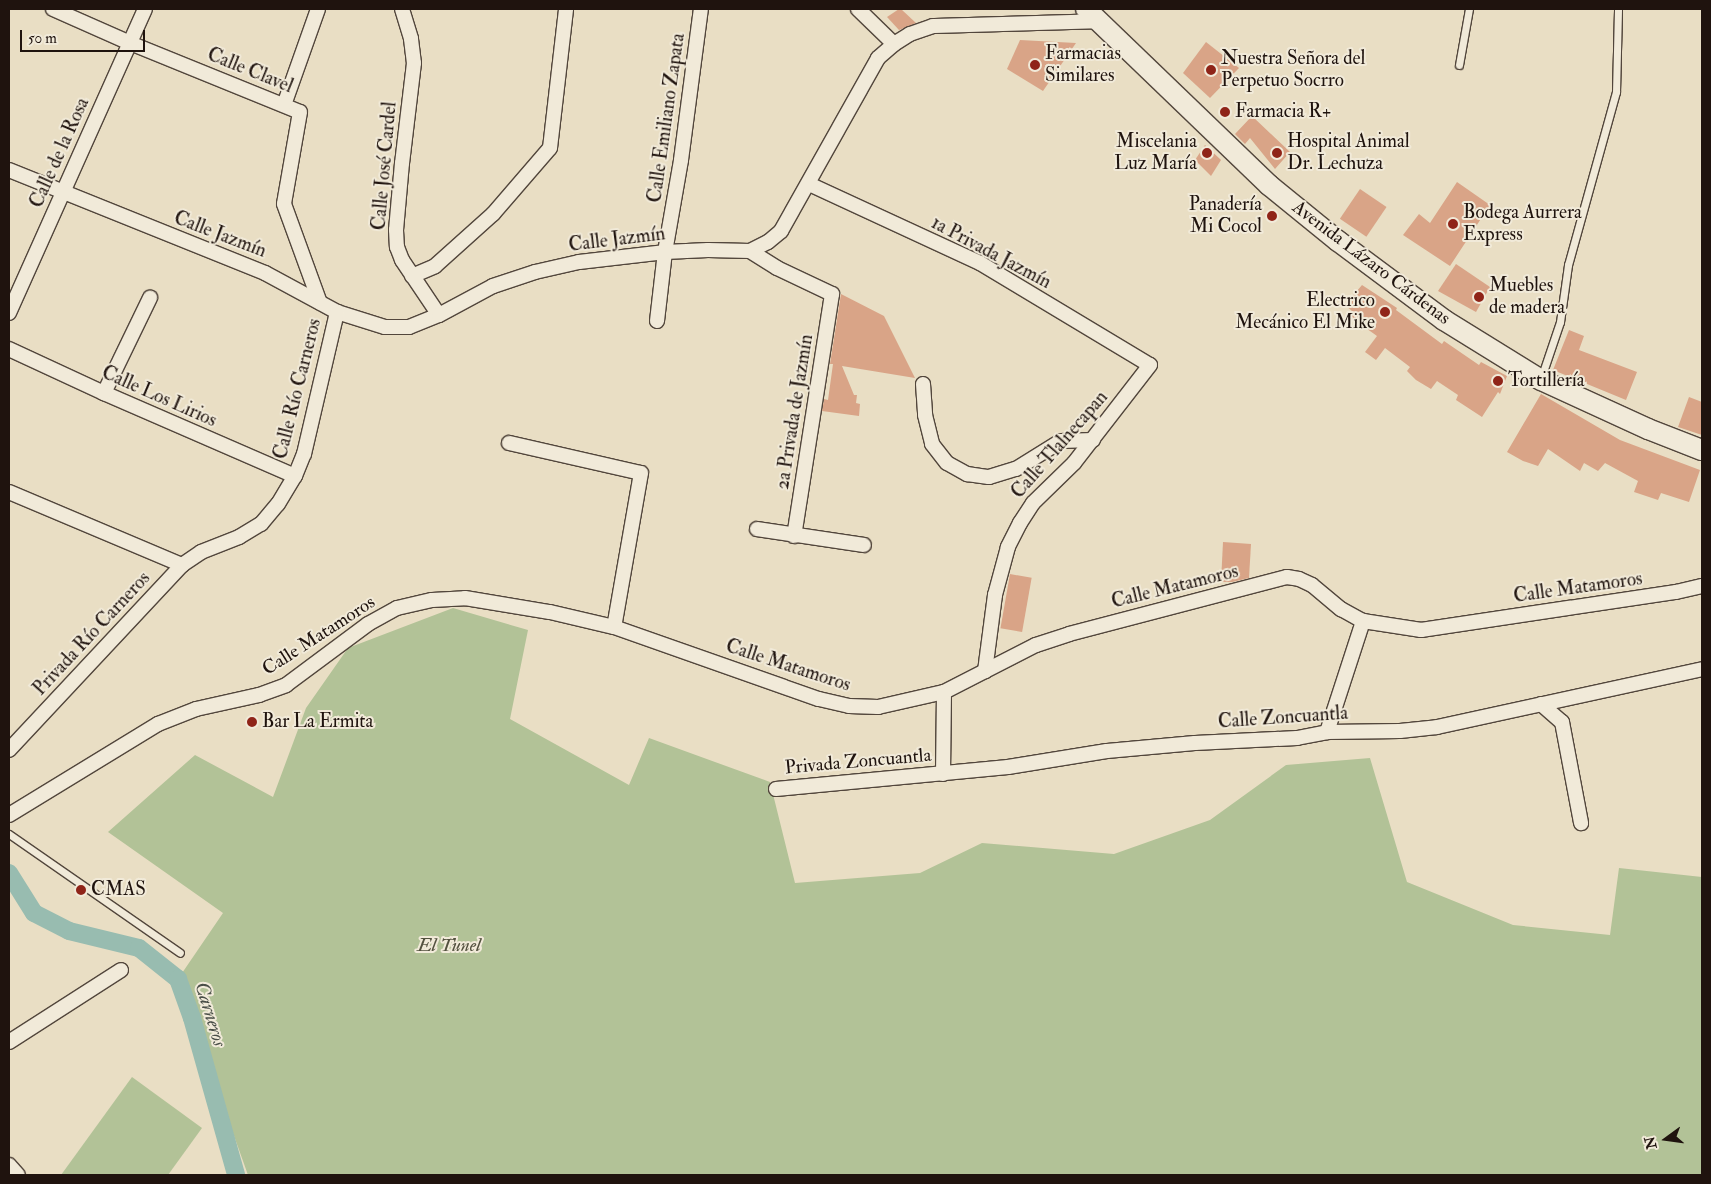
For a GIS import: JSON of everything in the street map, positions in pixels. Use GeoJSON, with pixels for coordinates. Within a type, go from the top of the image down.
{"type":"FeatureCollection","features":[{"type":"Feature","properties":{"kind":"main road","name":"Avenida Lázaro Cárdenas"},"geometry":{"type":"LineString","coordinates":[[1092,15],[1269,186],[1338,241],[1444,320],[1541,380],[1648,429],[1702,450]]}},
{"type":"Feature","properties":{"kind":"street","name":"Calle Clavel"},"geometry":{"type":"LineString","coordinates":[[53,9],[130,43],[300,112],[284,204],[320,303]]}},
{"type":"Feature","properties":{"kind":"street","name":"Calle de la Rosa"},"geometry":{"type":"LineString","coordinates":[[9,312],[64,194],[145,9]]}},
{"type":"Feature","properties":{"kind":"street"},"geometry":{"type":"LineString","coordinates":[[284,105],[318,9]]}},
{"type":"Feature","properties":{"kind":"street","name":"Calle José Cardel"},"geometry":{"type":"LineString","coordinates":[[402,9],[411,39],[414,63],[396,230],[397,247],[402,260],[439,315]]}},
{"type":"Feature","properties":{"kind":"street"},"geometry":{"type":"LineString","coordinates":[[412,276],[435,266],[493,214],[550,148],[566,9]]}},
{"type":"Feature","properties":{"kind":"street","name":"Calle Emiliano Zapata"},"geometry":{"type":"LineString","coordinates":[[657,321],[665,252],[682,160],[701,9]]}},
{"type":"Feature","properties":{"kind":"street"},"geometry":{"type":"LineString","coordinates":[[858,9],[894,44]]}},
{"type":"Feature","properties":{"kind":"street"},"geometry":{"type":"LineString","coordinates":[[750,252],[768,242],[781,231],[878,58],[894,44],[910,34],[933,26],[1092,15]]}},
{"type":"Feature","properties":{"kind":"street","name":"Calle Jazmín"},"geometry":{"type":"LineString","coordinates":[[9,170],[64,194],[265,273],[337,312],[384,327],[408,327],[439,315],[493,286],[535,272],[579,262],[665,252],[708,250],[750,252]]}},
{"type":"Feature","properties":{"kind":"street","name":"1a Privada Jazmín"},"geometry":{"type":"LineString","coordinates":[[809,184],[980,263],[1150,365]]}},
{"type":"Feature","properties":{"kind":"street","name":"2a Privada de Jazmín"},"geometry":{"type":"LineString","coordinates":[[750,252],[777,268],[832,294],[794,536]]}},
{"type":"Feature","properties":{"kind":"street"},"geometry":{"type":"LineString","coordinates":[[104,393],[150,298]]}},
{"type":"Feature","properties":{"kind":"street","name":"Calle Río Carneros"},"geometry":{"type":"LineString","coordinates":[[182,565],[201,552],[239,537],[261,524],[278,504],[295,476],[304,454],[337,312]]}},
{"type":"Feature","properties":{"kind":"street","name":"Calle Los Lirios"},"geometry":{"type":"LineString","coordinates":[[9,349],[104,393],[295,476]]}},
{"type":"Feature","properties":{"kind":"street","name":"Calle Tlalnecapan"},"geometry":{"type":"LineString","coordinates":[[985,671],[995,595],[1008,547],[1033,502],[1074,463],[1150,365]]}},
{"type":"Feature","properties":{"kind":"street"},"geometry":{"type":"LineString","coordinates":[[924,384],[925,415],[932,444],[947,463],[967,474],[989,477],[1016,469],[1061,441],[1093,440]]}},
{"type":"Feature","properties":{"kind":"street"},"geometry":{"type":"LineString","coordinates":[[509,444],[641,473],[614,627]]}},
{"type":"Feature","properties":{"kind":"street"},"geometry":{"type":"LineString","coordinates":[[9,492],[182,565]]}},
{"type":"Feature","properties":{"kind":"street"},"geometry":{"type":"LineString","coordinates":[[757,529],[864,545]]}},
{"type":"Feature","properties":{"kind":"street","name":"Privada Río Carneros"},"geometry":{"type":"LineString","coordinates":[[9,750],[182,565]]}},
{"type":"Feature","properties":{"kind":"street","name":"Calle Matamoros"},"geometry":{"type":"LineString","coordinates":[[9,815],[158,724],[196,709],[259,695],[286,685],[368,624],[397,608],[432,600],[465,598],[550,612],[614,627],[819,699],[849,706],[878,707],[944,692],[1036,645],[1069,634],[1287,577],[1300,579],[1312,585],[1341,610],[1363,621],[1421,630],[1676,592],[1702,586]]}},
{"type":"Feature","properties":{"kind":"street"},"geometry":{"type":"LineString","coordinates":[[1327,732],[1363,621]]}},
{"type":"Feature","properties":{"kind":"street","name":"Calle Zoncuantla"},"geometry":{"type":"LineString","coordinates":[[943,774],[1008,767],[1107,751],[1195,743],[1297,738],[1327,732],[1400,731],[1437,727],[1702,669]]}},
{"type":"Feature","properties":{"kind":"street"},"geometry":{"type":"LineString","coordinates":[[943,774],[944,692]]}},
{"type":"Feature","properties":{"kind":"street"},"geometry":{"type":"LineString","coordinates":[[1540,704],[1562,722],[1581,823]]}},
{"type":"Feature","properties":{"kind":"street","name":"Privada Zoncuantla"},"geometry":{"type":"LineString","coordinates":[[776,788],[943,774]]}},
{"type":"Feature","properties":{"kind":"street"},"geometry":{"type":"LineString","coordinates":[[9,1042],[121,970]]}},
{"type":"Feature","properties":{"kind":"street"},"geometry":{"type":"LineString","coordinates":[[9,1165],[18,1175]]}},
{"type":"Feature","properties":{"kind":"lane"},"geometry":{"type":"LineString","coordinates":[[1459,65],[1469,9]]}},
{"type":"Feature","properties":{"kind":"lane"},"geometry":{"type":"LineString","coordinates":[[1541,380],[1560,322],[1568,265],[1616,92],[1618,9]]}},
{"type":"Feature","properties":{"kind":"lane"},"geometry":{"type":"LineString","coordinates":[[9,834],[180,953]]}},
{"type":"Feature","properties":{"kind":"green space","name":"El Tunel"},"geometry":{"type":"Polygon","coordinates":[[[453,608],[528,630],[510,719],[629,785],[649,738],[770,782],[795,883],[920,873],[982,843],[1114,854],[1210,820],[1286,765],[1370,758],[1407,882],[1513,925],[1610,935],[1619,868],[1702,877],[1702,1175],[248,1175],[178,979],[223,913],[108,832],[195,755],[273,797],[306,708],[348,648],[453,608]]]}},
{"type":"Feature","properties":{"kind":"green space"},"geometry":{"type":"Polygon","coordinates":[[[132,1077],[202,1128],[168,1175],[61,1175],[132,1077]]]}},
{"type":"Feature","properties":{"kind":"building"},"geometry":{"type":"Polygon","coordinates":[[[899,9],[916,23],[899,30],[887,17],[899,9]]]}},
{"type":"Feature","properties":{"kind":"building","name":"Farmacias Similares"},"geometry":{"type":"Polygon","coordinates":[[[1020,40],[1076,43],[1043,91],[1007,69],[1020,40]]]}},
{"type":"Feature","properties":{"kind":"building","name":"Nuestra Señora del Perpetuo Socrro"},"geometry":{"type":"Polygon","coordinates":[[[1206,42],[1239,68],[1210,98],[1183,73],[1206,42]]]}},
{"type":"Feature","properties":{"kind":"building"},"geometry":{"type":"Polygon","coordinates":[[[1252,116],[1290,152],[1275,169],[1250,138],[1245,144],[1235,134],[1252,116]]]}},
{"type":"Feature","properties":{"kind":"building","name":"Miscelania Luz María"},"geometry":{"type":"Polygon","coordinates":[[[1205,145],[1221,160],[1211,176],[1195,160],[1205,145]]]}},
{"type":"Feature","properties":{"kind":"building","name":"Bodega Aurrera Express"},"geometry":{"type":"Polygon","coordinates":[[[1457,182],[1490,205],[1450,266],[1403,235],[1419,214],[1430,223],[1457,182]]]}},
{"type":"Feature","properties":{"kind":"building"},"geometry":{"type":"Polygon","coordinates":[[[1360,189],[1387,207],[1366,237],[1340,219],[1360,189]]]}},
{"type":"Feature","properties":{"kind":"building"},"geometry":{"type":"Polygon","coordinates":[[[1456,264],[1490,287],[1476,312],[1438,291],[1456,264]]]}},
{"type":"Feature","properties":{"kind":"building"},"geometry":{"type":"Polygon","coordinates":[[[1362,285],[1397,308],[1396,310],[1442,344],[1444,341],[1479,365],[1481,362],[1507,376],[1500,394],[1498,392],[1482,417],[1456,400],[1458,395],[1437,381],[1431,389],[1416,380],[1407,371],[1410,367],[1385,348],[1376,360],[1365,352],[1377,336],[1356,321],[1350,314],[1352,311],[1345,305],[1362,285]]]}},
{"type":"Feature","properties":{"kind":"building"},"geometry":{"type":"Polygon","coordinates":[[[841,294],[884,316],[915,378],[842,366],[854,395],[857,395],[856,403],[860,404],[859,416],[822,411],[824,399],[828,400],[833,364],[830,364],[841,294]]]}},
{"type":"Feature","properties":{"kind":"building"},"geometry":{"type":"Polygon","coordinates":[[[1569,330],[1584,336],[1579,350],[1637,372],[1626,400],[1553,370],[1569,330]]]}},
{"type":"Feature","properties":{"kind":"building"},"geometry":{"type":"Polygon","coordinates":[[[1541,394],[1620,440],[1700,470],[1689,502],[1661,493],[1658,500],[1634,492],[1638,481],[1605,463],[1598,471],[1584,463],[1580,471],[1548,449],[1538,466],[1523,461],[1507,452],[1541,394]]]}},
{"type":"Feature","properties":{"kind":"building"},"geometry":{"type":"Polygon","coordinates":[[[1689,397],[1702,402],[1702,435],[1678,427],[1689,397]]]}},
{"type":"Feature","properties":{"kind":"building"},"geometry":{"type":"Polygon","coordinates":[[[1223,542],[1251,544],[1249,578],[1232,582],[1221,582],[1223,542]]]}},
{"type":"Feature","properties":{"kind":"building"},"geometry":{"type":"Polygon","coordinates":[[[1010,574],[1032,578],[1022,632],[1000,628],[1010,574]]]}},
{"type":"Feature","properties":{"kind":"waterway","name":"Carneros"},"geometry":{"type":"LineString","coordinates":[[9,873],[34,913],[69,931],[139,948],[178,979],[192,1018],[236,1175]]}},
{"type":"Feature","properties":{"kind":"place","name":"Farmacias Similares"},"geometry":{"type":"Point","coordinates":[1035,65]}},
{"type":"Feature","properties":{"kind":"place","name":"Nuestra Señora del Perpetuo Socrro"},"geometry":{"type":"Point","coordinates":[1211,70]}},
{"type":"Feature","properties":{"kind":"place","name":"Farmacia R+"},"geometry":{"type":"Point","coordinates":[1225,112]}},
{"type":"Feature","properties":{"kind":"place","name":"Miscelania Luz María"},"geometry":{"type":"Point","coordinates":[1207,153]}},
{"type":"Feature","properties":{"kind":"place","name":"Hospital Animal Dr. Lechuza"},"geometry":{"type":"Point","coordinates":[1277,153]}},
{"type":"Feature","properties":{"kind":"place","name":"Panadería Mi Cocol"},"geometry":{"type":"Point","coordinates":[1272,216]}},
{"type":"Feature","properties":{"kind":"place","name":"Bodega Aurrera Express"},"geometry":{"type":"Point","coordinates":[1453,224]}},
{"type":"Feature","properties":{"kind":"place","name":"Muebles de madera"},"geometry":{"type":"Point","coordinates":[1479,297]}},
{"type":"Feature","properties":{"kind":"place","name":"Electrico Mecánico El Mike"},"geometry":{"type":"Point","coordinates":[1385,312]}},
{"type":"Feature","properties":{"kind":"place","name":"Tortillería"},"geometry":{"type":"Point","coordinates":[1498,381]}},
{"type":"Feature","properties":{"kind":"place","name":"Bar La Ermita"},"geometry":{"type":"Point","coordinates":[252,722]}},
{"type":"Feature","properties":{"kind":"place","name":"CMAS"},"geometry":{"type":"Point","coordinates":[81,890]}}]}
